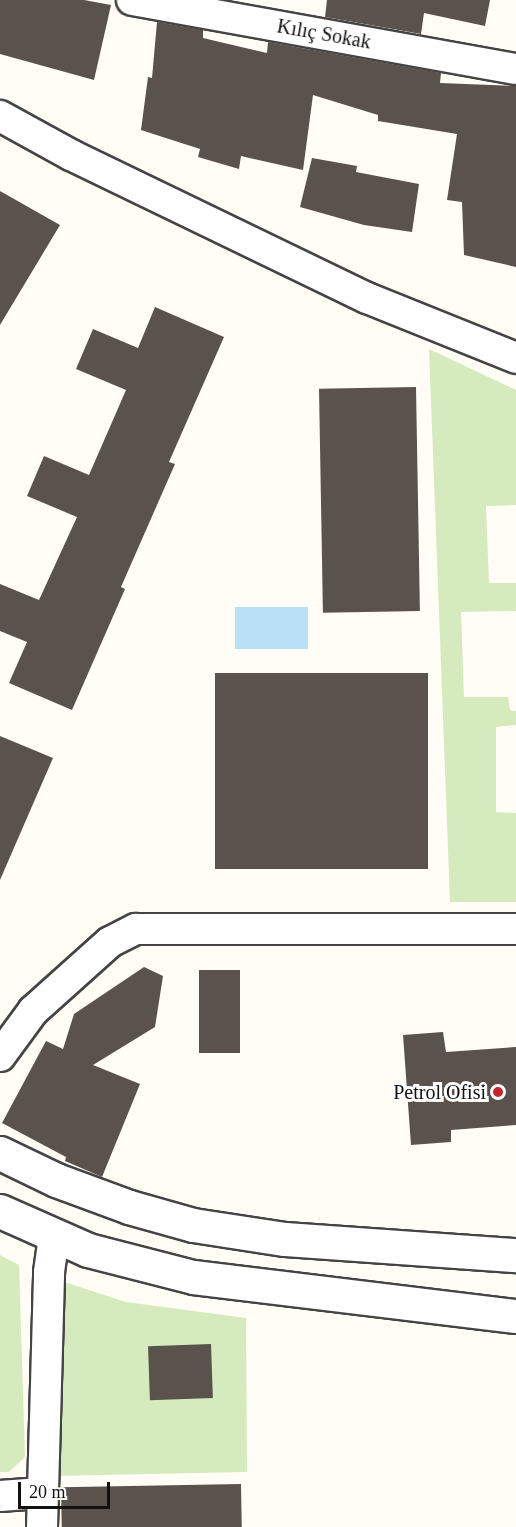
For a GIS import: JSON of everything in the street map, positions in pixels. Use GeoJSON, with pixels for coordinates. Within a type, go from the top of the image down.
{"type":"FeatureCollection","features":[{"type":"Feature","properties":{"kind":"street","name":"Kılıç Sokak"},"geometry":{"type":"LineString","coordinates":[[132,0],[516,69]]}},
{"type":"Feature","properties":{"kind":"street"},"geometry":{"type":"LineString","coordinates":[[0,116],[71,155],[367,298],[516,358]]}},
{"type":"Feature","properties":{"kind":"street"},"geometry":{"type":"LineString","coordinates":[[0,1056],[33,1011],[110,942],[136,929],[516,929]]}},
{"type":"Feature","properties":{"kind":"street"},"geometry":{"type":"LineString","coordinates":[[0,1153],[56,1180],[129,1207],[193,1225],[285,1239],[516,1255]]}},
{"type":"Feature","properties":{"kind":"street"},"geometry":{"type":"LineString","coordinates":[[0,1211],[54,1236],[135,1264],[193,1277],[516,1316]]}},
{"type":"Feature","properties":{"kind":"street"},"geometry":{"type":"LineString","coordinates":[[42,1527],[41,1493],[49,1272],[54,1236]]}},
{"type":"Feature","properties":{"kind":"street"},"geometry":{"type":"LineString","coordinates":[[0,1496],[41,1493]]}},
{"type":"Feature","properties":{"kind":"green space"},"geometry":{"type":"Polygon","coordinates":[[[429,349],[516,390],[516,505],[486,506],[489,583],[516,583],[516,611],[461,612],[464,697],[508,697],[510,710],[516,711],[516,725],[496,727],[496,812],[516,813],[516,902],[450,902],[429,349]]]}},
{"type":"Feature","properties":{"kind":"green space"},"geometry":{"type":"Polygon","coordinates":[[[0,1255],[19,1265],[25,1457],[9,1472],[0,1472],[0,1255]]]}},
{"type":"Feature","properties":{"kind":"green space"},"geometry":{"type":"Polygon","coordinates":[[[58,1280],[126,1302],[246,1318],[247,1472],[53,1476],[58,1280]]]}},
{"type":"Feature","properties":{"kind":"water"},"geometry":{"type":"Polygon","coordinates":[[[235,607],[308,607],[308,649],[235,649],[235,607]]]}},
{"type":"Feature","properties":{"kind":"building"},"geometry":{"type":"Polygon","coordinates":[[[0,0],[84,0],[111,5],[94,80],[0,54],[0,0]]]}},
{"type":"Feature","properties":{"kind":"building"},"geometry":{"type":"Polygon","coordinates":[[[327,0],[490,0],[485,26],[424,13],[421,34],[325,17],[327,0]]]}},
{"type":"Feature","properties":{"kind":"building"},"geometry":{"type":"Polygon","coordinates":[[[157,22],[203,30],[203,38],[267,53],[268,42],[441,73],[440,83],[516,86],[516,267],[464,255],[462,202],[447,200],[457,134],[378,121],[378,115],[313,95],[303,170],[241,156],[239,169],[198,157],[200,149],[141,130],[148,77],[152,78],[157,22]]]}},
{"type":"Feature","properties":{"kind":"building"},"geometry":{"type":"Polygon","coordinates":[[[312,158],[357,166],[356,172],[419,184],[412,232],[364,225],[300,207],[312,158]]]}},
{"type":"Feature","properties":{"kind":"building"},"geometry":{"type":"Polygon","coordinates":[[[0,191],[60,225],[0,325],[0,191]]]}},
{"type":"Feature","properties":{"kind":"building"},"geometry":{"type":"Polygon","coordinates":[[[155,307],[224,337],[169,462],[175,464],[121,587],[125,589],[72,710],[9,683],[27,642],[0,631],[0,584],[39,600],[77,517],[27,496],[44,456],[89,475],[126,390],[76,369],[93,329],[138,348],[155,307]]]}},
{"type":"Feature","properties":{"kind":"building"},"geometry":{"type":"Polygon","coordinates":[[[416,387],[420,611],[323,613],[319,389],[416,387]]]}},
{"type":"Feature","properties":{"kind":"building"},"geometry":{"type":"Polygon","coordinates":[[[215,673],[428,673],[428,869],[215,869],[215,673]]]}},
{"type":"Feature","properties":{"kind":"building"},"geometry":{"type":"Polygon","coordinates":[[[0,736],[53,758],[0,880],[0,736]]]}},
{"type":"Feature","properties":{"kind":"building"},"geometry":{"type":"Polygon","coordinates":[[[144,967],[163,976],[155,1027],[93,1065],[140,1084],[102,1177],[65,1161],[66,1157],[2,1123],[46,1041],[63,1049],[74,1014],[144,967]]]}},
{"type":"Feature","properties":{"kind":"building"},"geometry":{"type":"Polygon","coordinates":[[[199,970],[240,970],[240,1053],[199,1053],[199,970]]]}},
{"type":"Feature","properties":{"kind":"building"},"geometry":{"type":"Polygon","coordinates":[[[443,1032],[446,1052],[516,1047],[516,1125],[451,1130],[451,1142],[411,1145],[403,1035],[443,1032]]]}},
{"type":"Feature","properties":{"kind":"building"},"geometry":{"type":"Polygon","coordinates":[[[211,1344],[213,1398],[150,1400],[148,1346],[211,1344]]]}},
{"type":"Feature","properties":{"kind":"building"},"geometry":{"type":"Polygon","coordinates":[[[241,1484],[242,1527],[62,1527],[61,1487],[241,1484]]]}},
{"type":"Feature","properties":{"kind":"place","name":"Petrol Ofisi"},"geometry":{"type":"Point","coordinates":[498,1092]}}]}
